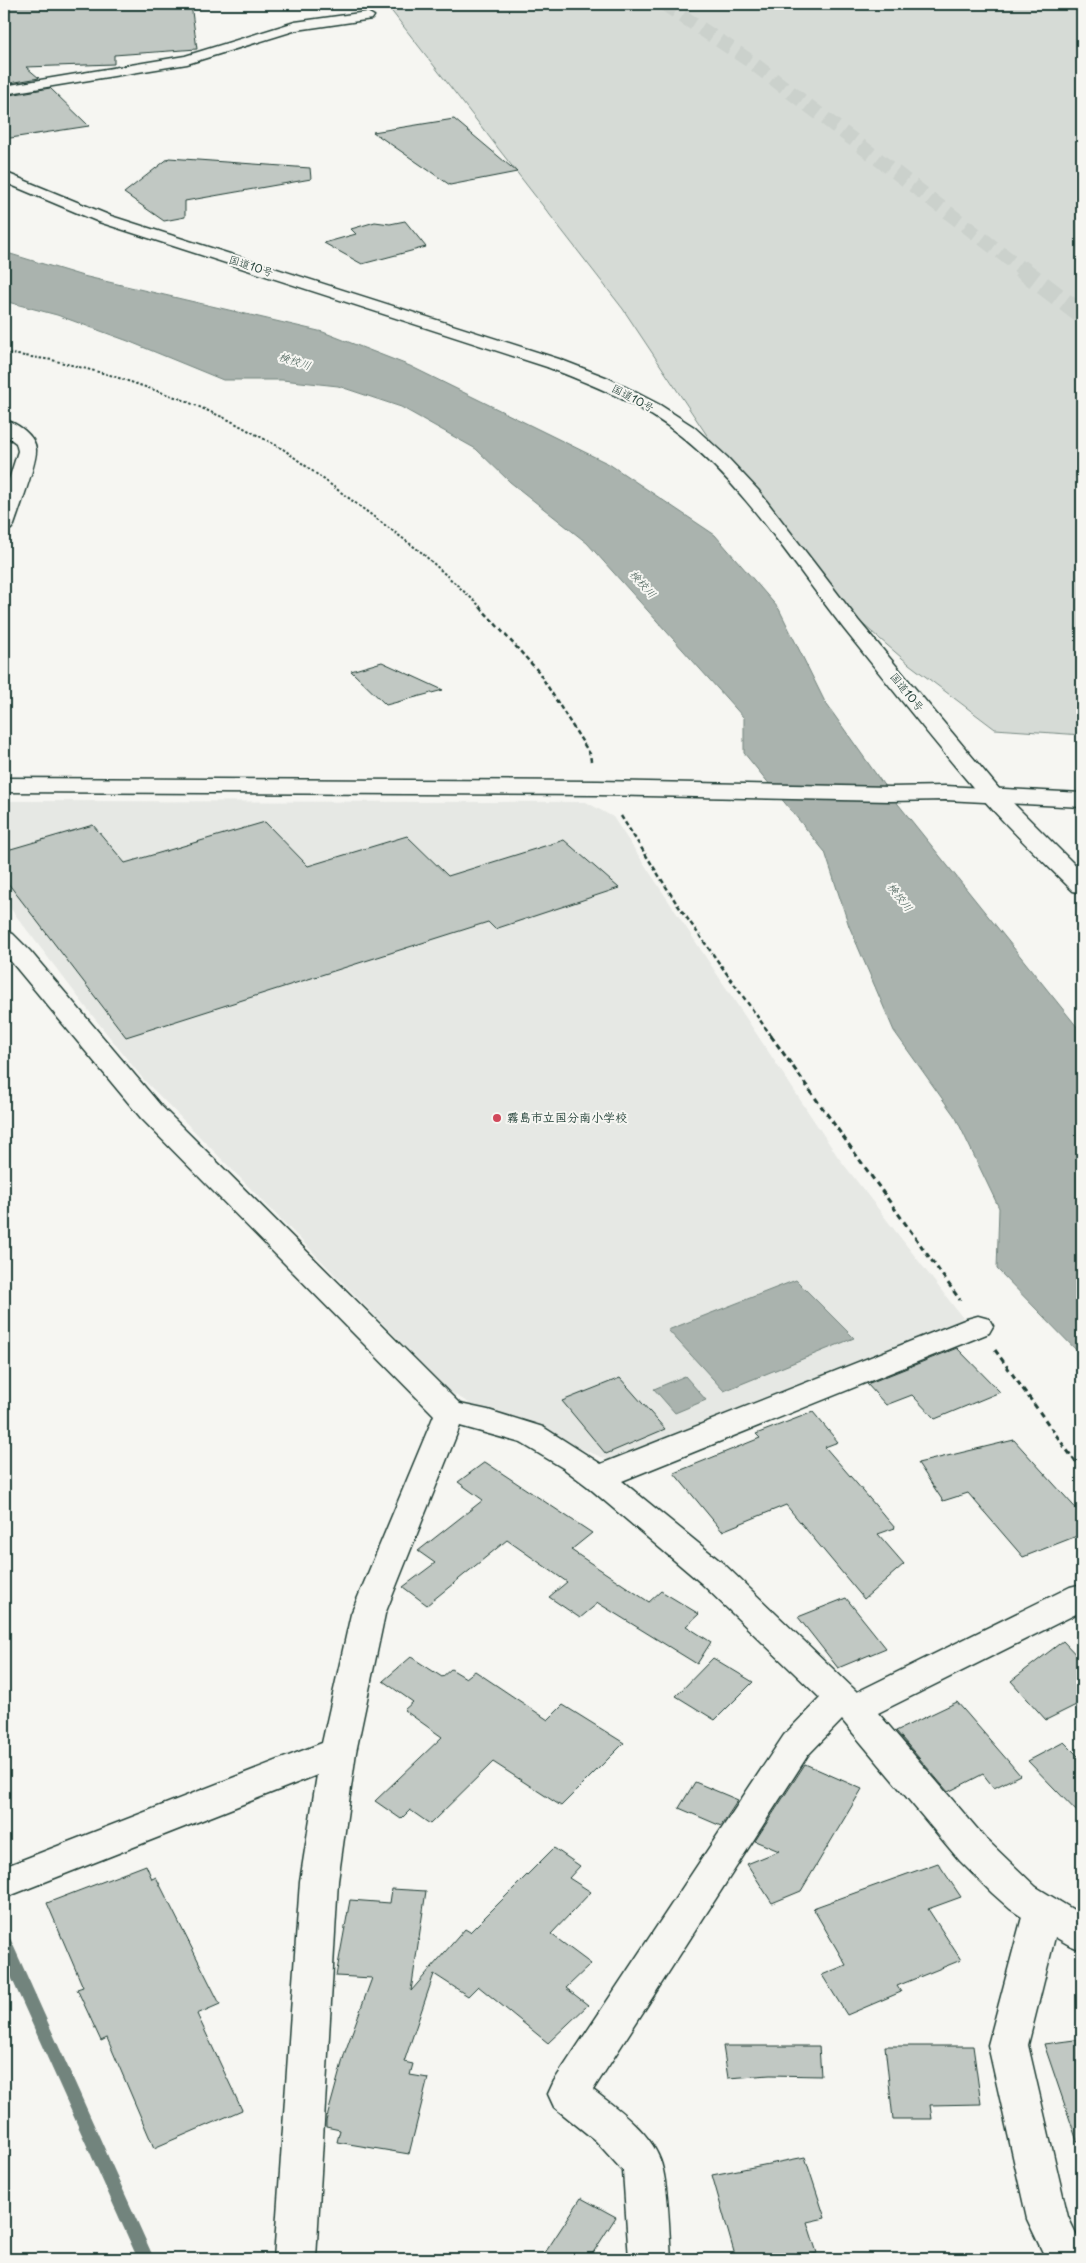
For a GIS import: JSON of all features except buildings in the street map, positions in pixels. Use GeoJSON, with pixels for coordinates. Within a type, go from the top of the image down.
{"type":"FeatureCollection","features":[{"type":"Feature","properties":{"kind":"main road"},"geometry":{"type":"LineString","coordinates":[[4,90],[187,60],[295,26],[367,16]]}},
{"type":"Feature","properties":{"kind":"main road","name":"国道10号"},"geometry":{"type":"LineString","coordinates":[[4,177],[105,219],[553,362],[602,382],[654,409],[694,437],[720,460],[751,494],[851,624],[992,796],[1082,886]]}},
{"type":"Feature","properties":{"kind":"main road"},"geometry":{"type":"LineString","coordinates":[[4,425],[25,441],[27,451],[4,524]]}},
{"type":"Feature","properties":{"kind":"main road"},"geometry":{"type":"LineString","coordinates":[[4,785],[598,788],[890,794],[945,793],[1082,800]]}},
{"type":"Feature","properties":{"kind":"main road"},"geometry":{"type":"LineString","coordinates":[[10,951],[151,1112],[450,1413],[515,1428],[532,1435],[574,1460],[598,1478],[713,1574],[847,1704],[973,1850],[1023,1898],[1082,1934]]}},
{"type":"Feature","properties":{"kind":"main road"},"geometry":{"type":"LineString","coordinates":[[598,1478],[978,1326]]}},
{"type":"Feature","properties":{"kind":"main road"},"geometry":{"type":"LineString","coordinates":[[295,2259],[319,1881],[338,1752],[368,1614],[450,1413]]}},
{"type":"Feature","properties":{"kind":"main road"},"geometry":{"type":"LineString","coordinates":[[650,2259],[643,2169],[639,2158],[618,2137],[568,2094],[796,1745],[847,1704],[1082,1596]]}},
{"type":"Feature","properties":{"kind":"main road"},"geometry":{"type":"LineString","coordinates":[[6,1882],[338,1752]]}},
{"type":"Feature","properties":{"kind":"main road"},"geometry":{"type":"LineString","coordinates":[[1043,1910],[1008,2045],[1048,2219],[1067,2259]]}},
{"type":"Feature","properties":{"kind":"path"},"geometry":{"type":"LineString","coordinates":[[4,352],[52,360],[110,375],[181,399],[229,420],[284,449],[421,552],[490,616],[538,672],[590,754],[598,788],[625,820],[677,904],[1082,1471]]}},
{"type":"Feature","properties":{"kind":"shaded area"},"geometry":{"type":"Polygon","coordinates":[[[386,4],[1082,4],[1082,735],[995,729],[909,664],[829,595],[732,473],[623,309],[386,4]]]}},
{"type":"Feature","properties":{"kind":"shaded area","name":"霧島市立国分南小学校"},"geometry":{"type":"Polygon","coordinates":[[[4,801],[586,802],[613,817],[838,1157],[969,1326],[614,1462],[541,1433],[497,1419],[450,1392],[143,1079],[4,900],[4,801]]]}},
{"type":"Feature","properties":{"kind":"water","name":"検校川"},"geometry":{"type":"Polygon","coordinates":[[[4,252],[83,276],[323,332],[410,366],[609,464],[715,535],[779,609],[825,702],[890,794],[1082,1033],[1082,1356],[997,1269],[999,1208],[956,1118],[894,1031],[849,926],[825,852],[744,753],[744,718],[587,543],[510,482],[476,449],[401,407],[338,386],[282,380],[223,380],[128,341],[57,315],[4,301],[4,252]]]}},
{"type":"Feature","properties":{"kind":"water"},"geometry":{"type":"Polygon","coordinates":[[[796,1280],[854,1338],[724,1391],[668,1330],[796,1280]]]}},
{"type":"Feature","properties":{"kind":"water"},"geometry":{"type":"Polygon","coordinates":[[[685,1376],[706,1400],[675,1413],[654,1389],[685,1376]]]}},
{"type":"Feature","properties":{"kind":"waterway"},"geometry":{"type":"LineString","coordinates":[[4,1943],[146,2259]]}},
{"type":"Feature","properties":{"kind":"tunnel"},"geometry":{"type":"LineString","coordinates":[[664,4],[750,61],[1022,269]]}},
{"type":"Feature","properties":{"kind":"tunnel"},"geometry":{"type":"LineString","coordinates":[[1020,268],[1082,315]]}},
{"type":"Feature","properties":{"kind":"place","name":"霧島市立国分南小学校"},"geometry":{"type":"Point","coordinates":[497,1118]}}]}
